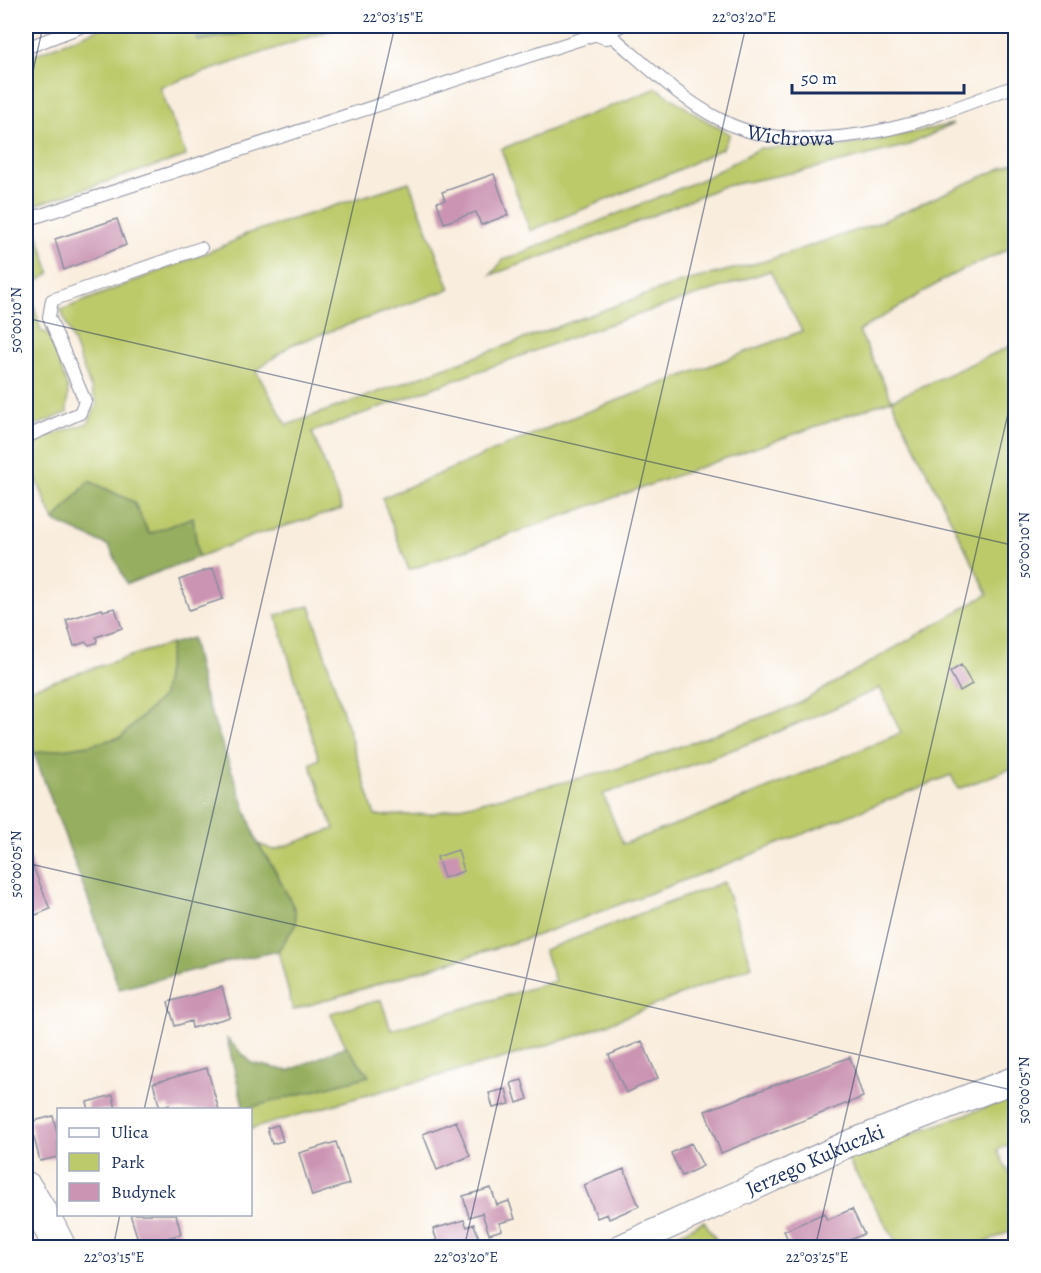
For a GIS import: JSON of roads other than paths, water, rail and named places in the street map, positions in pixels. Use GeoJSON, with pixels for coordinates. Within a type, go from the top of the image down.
{"type":"FeatureCollection","features":[{"type":"Feature","properties":{"kind":"street","name":"Jerzego Kukuczki"},"geometry":{"type":"LineString","coordinates":[[620,1248],[848,1144],[1016,1079]]}},
{"type":"Feature","properties":{"kind":"street"},"geometry":{"type":"LineString","coordinates":[[26,1188],[50,1226],[60,1248]]}},
{"type":"Feature","properties":{"kind":"lane"},"geometry":{"type":"LineString","coordinates":[[26,48],[83,26]]}},
{"type":"Feature","properties":{"kind":"lane"},"geometry":{"type":"LineString","coordinates":[[26,220],[607,27]]}},
{"type":"Feature","properties":{"kind":"lane","name":"Wichrowa"},"geometry":{"type":"LineString","coordinates":[[607,27],[688,100],[722,121],[756,134],[789,138],[822,138],[868,134],[914,123],[1016,86]]}},
{"type":"Feature","properties":{"kind":"lane"},"geometry":{"type":"LineString","coordinates":[[26,437],[80,413],[85,401],[49,317],[52,300],[201,248]]}}]}
